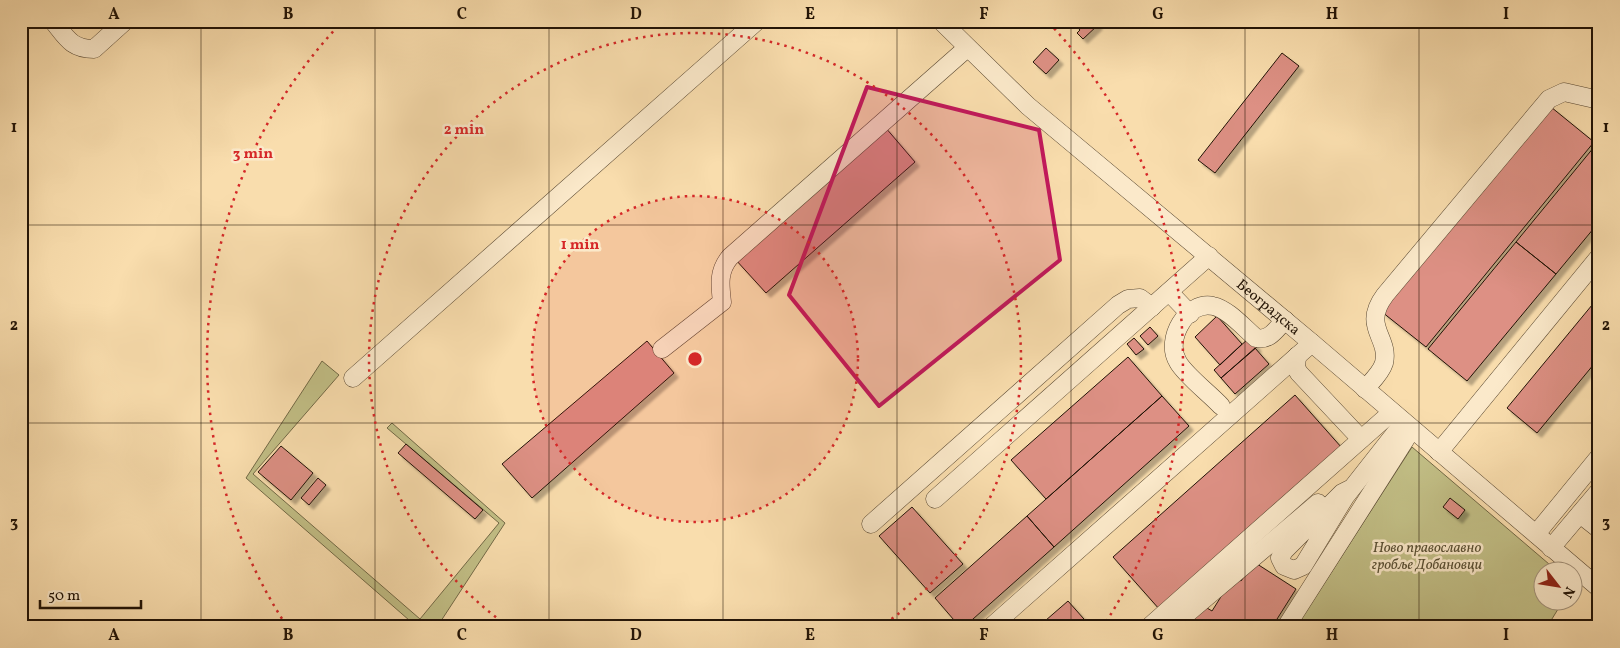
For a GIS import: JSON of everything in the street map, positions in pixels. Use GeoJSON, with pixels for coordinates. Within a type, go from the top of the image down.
{"type":"FeatureCollection","features":[{"type":"Feature","properties":{"kind":"street"},"geometry":{"type":"LineString","coordinates":[[52,21],[71,43],[80,49],[94,49],[125,21]]}},
{"type":"Feature","properties":{"kind":"street"},"geometry":{"type":"LineString","coordinates":[[353,378],[757,21]]}},
{"type":"Feature","properties":{"kind":"street","name":"Београдска"},"geometry":{"type":"LineString","coordinates":[[941,21],[1028,106],[1209,256],[1598,586]]}},
{"type":"Feature","properties":{"kind":"street"},"geometry":{"type":"LineString","coordinates":[[662,349],[722,302],[720,281],[722,270],[730,257],[967,48]]}},
{"type":"Feature","properties":{"kind":"street"},"geometry":{"type":"LineString","coordinates":[[1365,389],[1383,365],[1384,356],[1374,317],[1376,307],[1391,288],[1549,99],[1564,92],[1599,100]]}},
{"type":"Feature","properties":{"kind":"street"},"geometry":{"type":"LineString","coordinates":[[935,499],[1209,256]]}},
{"type":"Feature","properties":{"kind":"street"},"geometry":{"type":"LineString","coordinates":[[1439,452],[1599,257]]}},
{"type":"Feature","properties":{"kind":"street"},"geometry":{"type":"LineString","coordinates":[[1169,292],[1190,314]]}},
{"type":"Feature","properties":{"kind":"street"},"geometry":{"type":"LineString","coordinates":[[871,524],[1118,305],[1128,299],[1140,298],[1152,307]]}},
{"type":"Feature","properties":{"kind":"street"},"geometry":{"type":"LineString","coordinates":[[1221,406],[1177,362],[1174,350],[1179,324],[1204,305],[1215,306],[1256,338],[1263,339],[1269,337],[1284,320]]}},
{"type":"Feature","properties":{"kind":"street"},"geometry":{"type":"LineString","coordinates":[[991,627],[1312,343]]}},
{"type":"Feature","properties":{"kind":"street"},"geometry":{"type":"LineString","coordinates":[[1297,356],[1296,368],[1299,373],[1361,439]]}},
{"type":"Feature","properties":{"kind":"street"},"geometry":{"type":"LineString","coordinates":[[1149,627],[1361,439],[1402,421]]}},
{"type":"Feature","properties":{"kind":"street"},"geometry":{"type":"LineString","coordinates":[[1352,488],[1342,492],[1284,551],[1280,558],[1284,566],[1294,570],[1303,566],[1352,488],[1402,421]]}},
{"type":"Feature","properties":{"kind":"street"},"geometry":{"type":"LineString","coordinates":[[1286,627],[1402,421]]}},
{"type":"Feature","properties":{"kind":"street"},"geometry":{"type":"LineString","coordinates":[[1171,627],[1379,454]]}},
{"type":"Feature","properties":{"kind":"street"},"geometry":{"type":"LineString","coordinates":[[1536,534],[1599,457]]}},
{"type":"Feature","properties":{"kind":"street"},"geometry":{"type":"LineString","coordinates":[[1551,548],[1599,491]]}},
{"type":"Feature","properties":{"kind":"street"},"geometry":{"type":"LineString","coordinates":[[1580,514],[1599,529]]}},
{"type":"Feature","properties":{"kind":"highlighted area"},"geometry":{"type":"Polygon","coordinates":[[[867,87],[1039,130],[1060,260],[879,406],[789,295],[867,87]]]}},
{"type":"Feature","properties":{"kind":"green space"},"geometry":{"type":"Polygon","coordinates":[[[322,361],[339,375],[253,474],[420,619],[499,523],[387,428],[392,423],[505,523],[437,627],[417,627],[246,478],[322,361]]]}},
{"type":"Feature","properties":{"kind":"green space","name":"Ново православно гробље Добановци"},"geometry":{"type":"Polygon","coordinates":[[[1412,447],[1544,560],[1532,560],[1532,610],[1557,610],[1547,627],[1296,627],[1412,447]]]}},
{"type":"Feature","properties":{"kind":"building"},"geometry":{"type":"Polygon","coordinates":[[[1072,21],[1094,21],[1098,25],[1083,39],[1077,33],[1080,30],[1072,21]]]}},
{"type":"Feature","properties":{"kind":"building"},"geometry":{"type":"Polygon","coordinates":[[[1046,48],[1059,60],[1046,74],[1033,62],[1046,48]]]}},
{"type":"Feature","properties":{"kind":"building"},"geometry":{"type":"Polygon","coordinates":[[[1282,53],[1299,66],[1215,173],[1198,160],[1282,53]]]}},
{"type":"Feature","properties":{"kind":"building"},"geometry":{"type":"Polygon","coordinates":[[[1551,107],[1594,142],[1426,347],[1382,312],[1551,107]]]}},
{"type":"Feature","properties":{"kind":"building"},"geometry":{"type":"Polygon","coordinates":[[[885,127],[915,162],[766,293],[735,259],[885,127]]]}},
{"type":"Feature","properties":{"kind":"building"},"geometry":{"type":"Polygon","coordinates":[[[1599,141],[1599,222],[1556,274],[1516,242],[1599,141]]]}},
{"type":"Feature","properties":{"kind":"building"},"geometry":{"type":"Polygon","coordinates":[[[1516,242],[1556,274],[1467,381],[1428,349],[1516,242]]]}},
{"type":"Feature","properties":{"kind":"building"},"geometry":{"type":"Polygon","coordinates":[[[1597,299],[1599,301],[1599,358],[1537,433],[1507,408],[1597,299]]]}},
{"type":"Feature","properties":{"kind":"building"},"geometry":{"type":"Polygon","coordinates":[[[1217,316],[1242,344],[1220,365],[1195,337],[1217,316]]]}},
{"type":"Feature","properties":{"kind":"building"},"geometry":{"type":"Polygon","coordinates":[[[1150,327],[1158,336],[1148,345],[1140,336],[1150,327]]]}},
{"type":"Feature","properties":{"kind":"building"},"geometry":{"type":"Polygon","coordinates":[[[1134,338],[1144,349],[1136,355],[1127,344],[1134,338]]]}},
{"type":"Feature","properties":{"kind":"building"},"geometry":{"type":"Polygon","coordinates":[[[1249,338],[1257,347],[1221,378],[1214,370],[1249,338]]]}},
{"type":"Feature","properties":{"kind":"building"},"geometry":{"type":"Polygon","coordinates":[[[647,341],[674,373],[532,498],[502,464],[647,341]]]}},
{"type":"Feature","properties":{"kind":"building"},"geometry":{"type":"Polygon","coordinates":[[[1255,348],[1269,364],[1235,394],[1221,378],[1255,348]]]}},
{"type":"Feature","properties":{"kind":"building"},"geometry":{"type":"Polygon","coordinates":[[[1128,357],[1162,396],[1046,499],[1011,460],[1128,357]]]}},
{"type":"Feature","properties":{"kind":"building"},"geometry":{"type":"Polygon","coordinates":[[[1295,395],[1342,448],[1160,610],[1113,557],[1295,395]]]}},
{"type":"Feature","properties":{"kind":"building"},"geometry":{"type":"Polygon","coordinates":[[[1162,396],[1189,426],[1054,547],[1027,516],[1162,396]]]}},
{"type":"Feature","properties":{"kind":"building"},"geometry":{"type":"Polygon","coordinates":[[[406,444],[483,510],[475,519],[398,453],[406,444]]]}},
{"type":"Feature","properties":{"kind":"building"},"geometry":{"type":"Polygon","coordinates":[[[281,446],[313,473],[291,500],[258,472],[281,446]]]}},
{"type":"Feature","properties":{"kind":"building"},"geometry":{"type":"Polygon","coordinates":[[[318,478],[326,485],[309,505],[301,498],[318,478]]]}},
{"type":"Feature","properties":{"kind":"building"},"geometry":{"type":"Polygon","coordinates":[[[1450,498],[1465,510],[1458,519],[1443,507],[1450,498]]]}},
{"type":"Feature","properties":{"kind":"building"},"geometry":{"type":"Polygon","coordinates":[[[912,507],[963,564],[930,593],[879,536],[912,507]]]}},
{"type":"Feature","properties":{"kind":"building"},"geometry":{"type":"Polygon","coordinates":[[[1027,516],[1054,547],[964,627],[960,627],[935,598],[1027,516]]]}},
{"type":"Feature","properties":{"kind":"building"},"geometry":{"type":"Polygon","coordinates":[[[1254,562],[1296,589],[1272,627],[1188,627],[1202,605],[1212,611],[1234,576],[1241,581],[1254,562]]]}},
{"type":"Feature","properties":{"kind":"building"},"geometry":{"type":"Polygon","coordinates":[[[1068,601],[1091,627],[1038,627],[1068,601]]]}}]}
